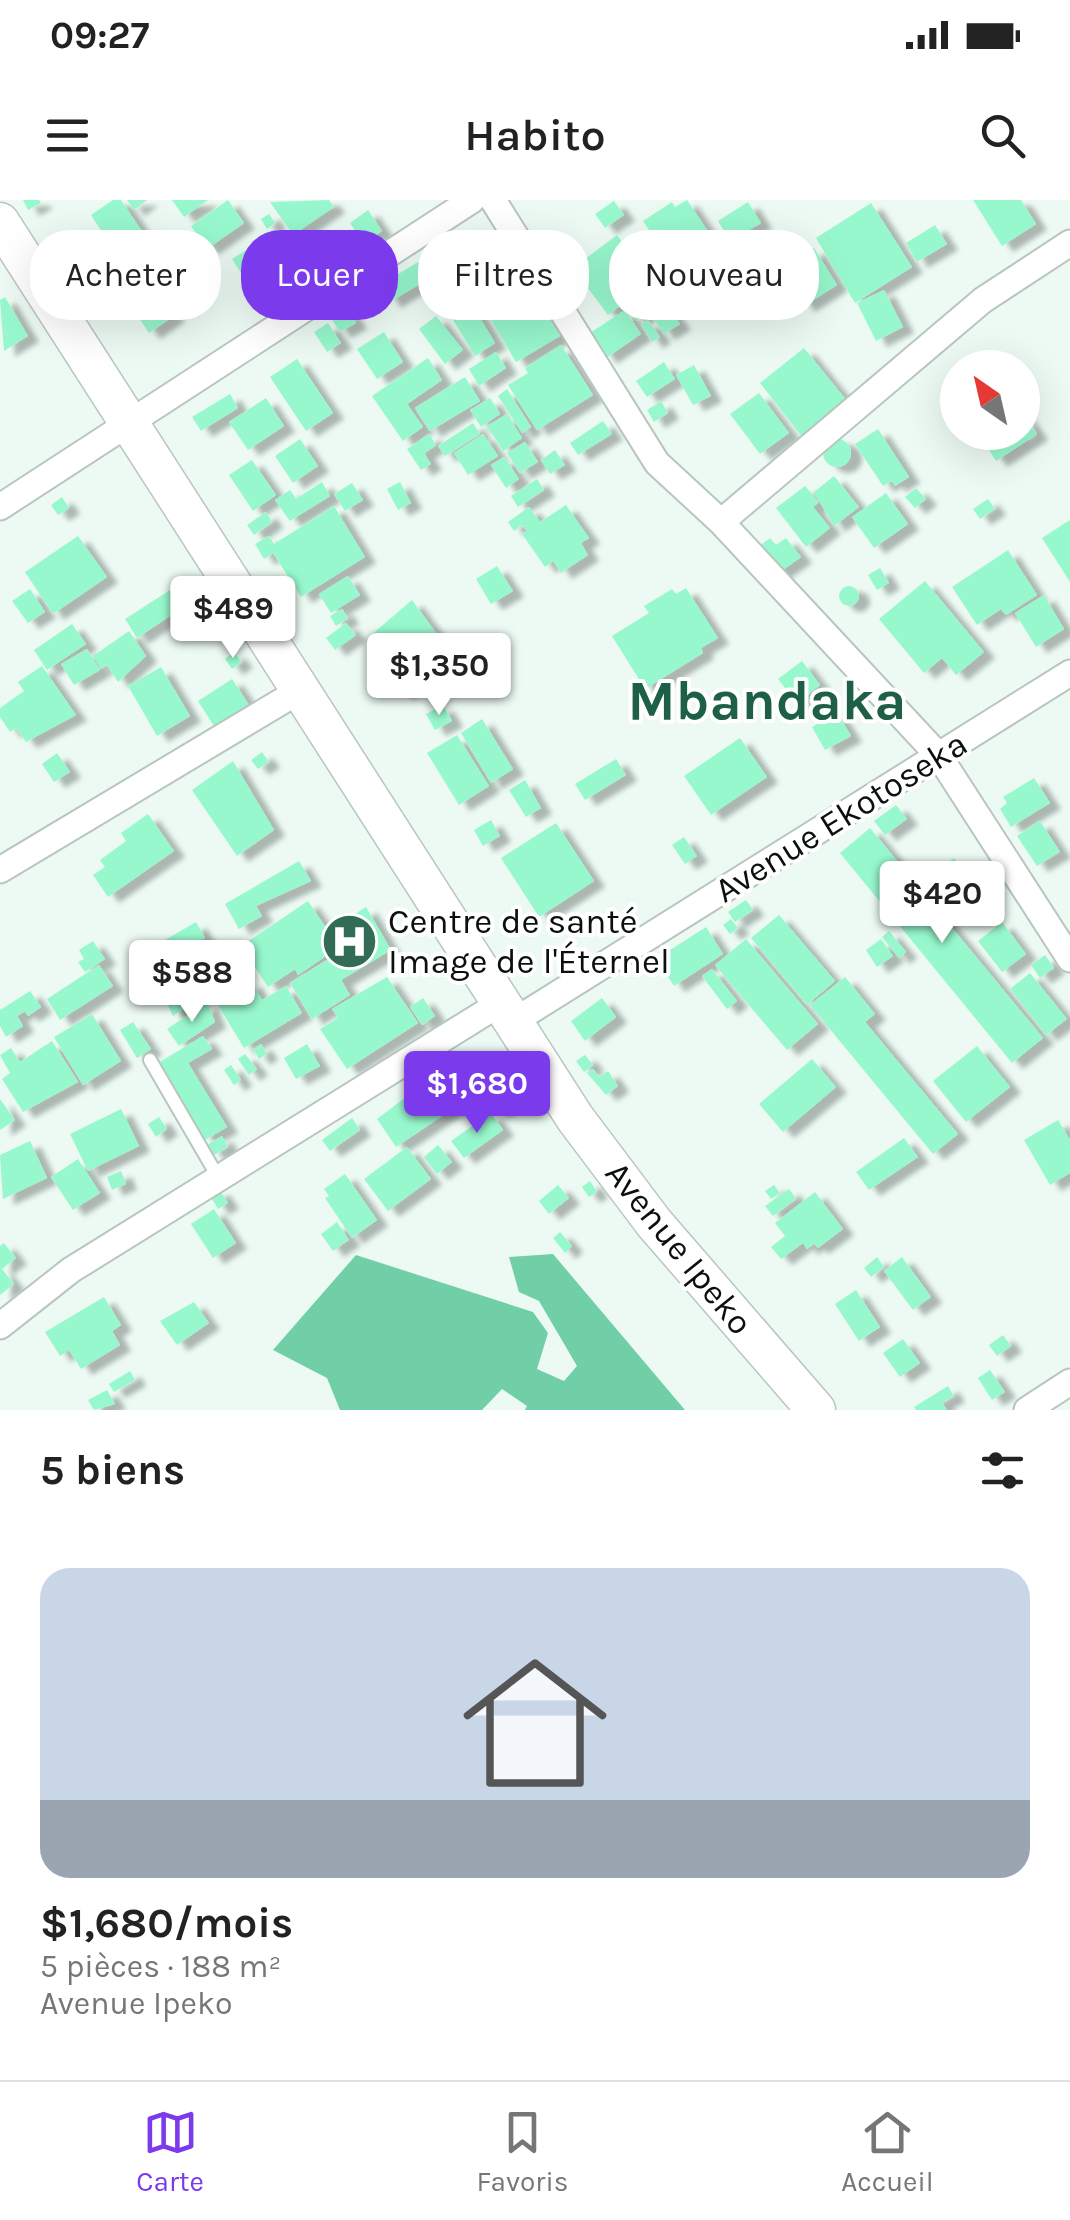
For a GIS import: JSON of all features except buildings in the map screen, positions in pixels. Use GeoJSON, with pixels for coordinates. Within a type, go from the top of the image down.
{"type":"FeatureCollection","features":[{"type":"Feature","properties":{"kind":"street"},"geometry":{"type":"LineString","coordinates":[[0,506],[472,200]]}},
{"type":"Feature","properties":{"kind":"street"},"geometry":{"type":"LineString","coordinates":[[493,200],[657,463],[721,522],[939,756],[1070,959]]}},
{"type":"Feature","properties":{"kind":"street","name":"Avenue Ipeko"},"geometry":{"type":"LineString","coordinates":[[0,222],[504,1014],[654,1222],[816,1410]]}},
{"type":"Feature","properties":{"kind":"street"},"geometry":{"type":"LineString","coordinates":[[721,522],[983,300],[1070,243]]}},
{"type":"Feature","properties":{"kind":"street","name":"Avenue Ekotoseka"},"geometry":{"type":"LineString","coordinates":[[0,1326],[72,1270],[218,1178],[504,1014],[939,756],[1070,673]]}},
{"type":"Feature","properties":{"kind":"street"},"geometry":{"type":"LineString","coordinates":[[0,870],[300,691]]}},
{"type":"Feature","properties":{"kind":"street"},"geometry":{"type":"LineString","coordinates":[[1027,1410],[1070,1382]]}},
{"type":"Feature","properties":{"kind":"lane"},"geometry":{"type":"LineString","coordinates":[[150,1060],[218,1178]]}},
{"type":"Feature","properties":{"kind":"shaded area"},"geometry":{"type":"Polygon","coordinates":[[[553,1254],[685,1410],[525,1410],[527,1406],[502,1389],[482,1410],[340,1410],[327,1378],[273,1350],[356,1255],[533,1312],[548,1333],[537,1369],[564,1381],[577,1366],[539,1301],[519,1292],[509,1257],[553,1254]]]}},
{"type":"Feature","properties":{"kind":"place","name":"Centre de santé Image de l'Éternel"},"geometry":{"type":"Point","coordinates":[349,941]}},
{"type":"Feature","properties":{"kind":"district","name":"Mbandaka"},"geometry":{"type":"Point","coordinates":[767,701]}}]}
